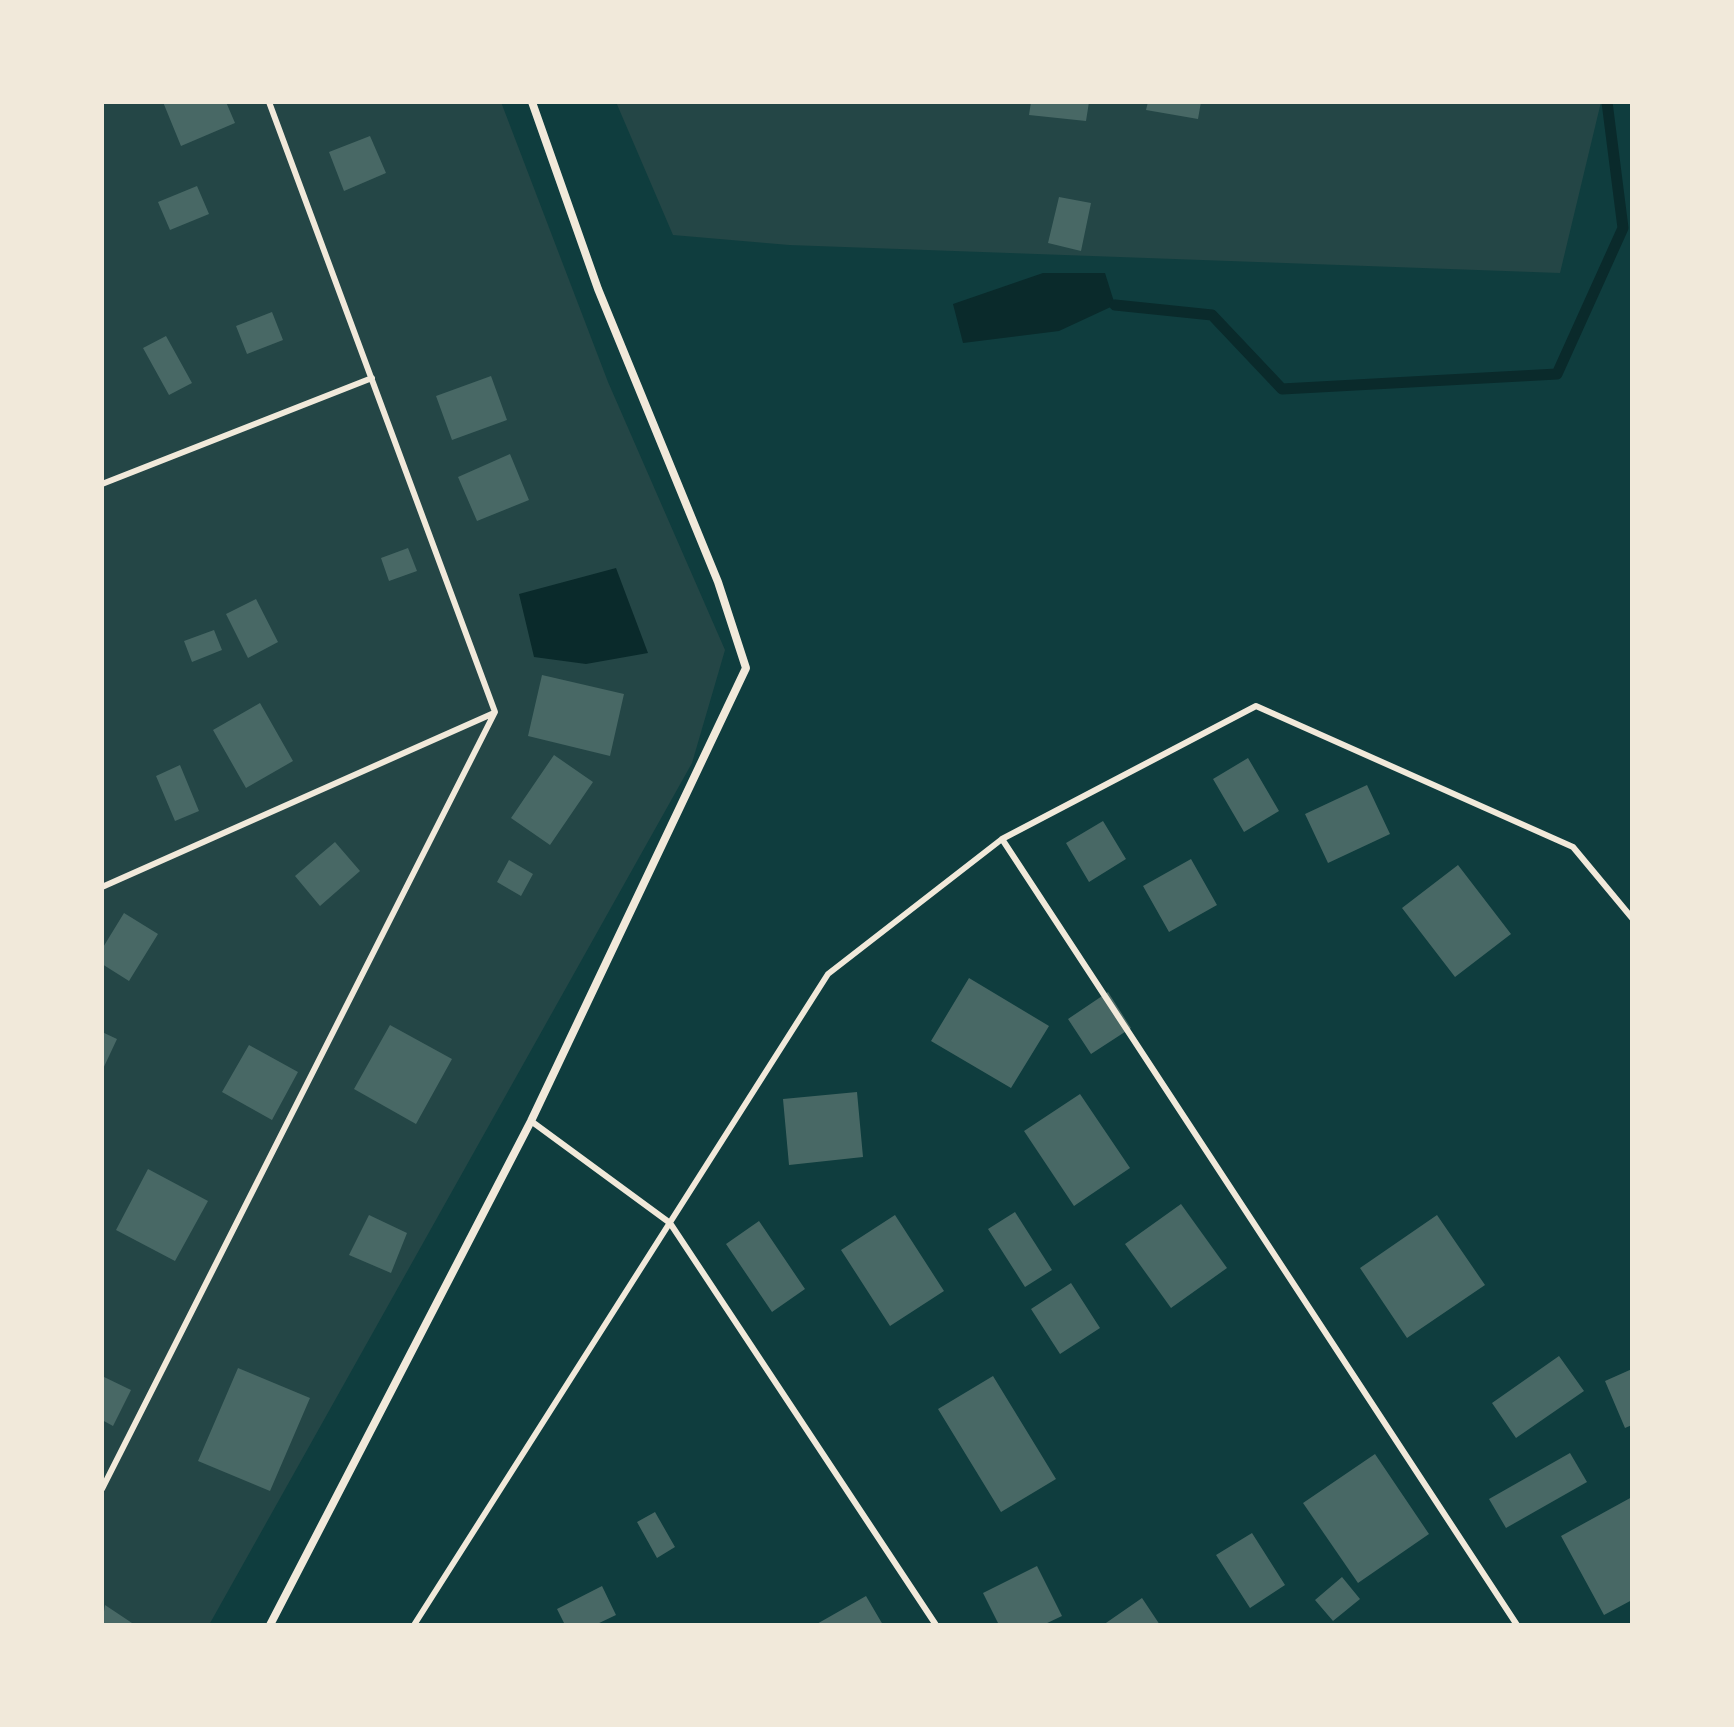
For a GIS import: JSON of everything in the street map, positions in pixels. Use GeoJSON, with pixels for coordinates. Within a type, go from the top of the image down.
{"type":"FeatureCollection","features":[{"type":"Feature","properties":{"kind":"street"},"geometry":{"type":"LineString","coordinates":[[270,1625],[531,1121],[746,668],[718,582],[598,289],[532,102]]}},
{"type":"Feature","properties":{"kind":"lane"},"geometry":{"type":"LineString","coordinates":[[102,1489],[495,712],[269,102]]}},
{"type":"Feature","properties":{"kind":"lane"},"geometry":{"type":"LineString","coordinates":[[102,484],[372,378]]}},
{"type":"Feature","properties":{"kind":"lane"},"geometry":{"type":"LineString","coordinates":[[414,1625],[828,974],[1002,839],[1256,706],[1573,847],[1632,918]]}},
{"type":"Feature","properties":{"kind":"lane"},"geometry":{"type":"LineString","coordinates":[[102,887],[495,712]]}},
{"type":"Feature","properties":{"kind":"lane"},"geometry":{"type":"LineString","coordinates":[[1002,839],[1517,1625]]}},
{"type":"Feature","properties":{"kind":"lane"},"geometry":{"type":"LineString","coordinates":[[531,1121],[670,1223],[936,1625]]}},
{"type":"Feature","properties":{"kind":"shaded area"},"geometry":{"type":"Polygon","coordinates":[[[102,102],[501,102],[608,382],[725,650],[692,763],[209,1625],[102,1625],[102,102]]]}},
{"type":"Feature","properties":{"kind":"shaded area"},"geometry":{"type":"Polygon","coordinates":[[[616,102],[1601,102],[1560,273],[789,245],[673,235],[616,102]]]}},
{"type":"Feature","properties":{"kind":"shaded area"},"geometry":{"type":"Polygon","coordinates":[[[1043,273],[1105,273],[1115,305],[1059,331],[963,343],[953,304],[1043,273]]]}},
{"type":"Feature","properties":{"kind":"shaded area"},"geometry":{"type":"Polygon","coordinates":[[[616,568],[648,653],[586,664],[534,657],[519,594],[616,568]]]}},
{"type":"Feature","properties":{"kind":"building"},"geometry":{"type":"Polygon","coordinates":[[[163,102],[226,102],[235,123],[181,146],[163,102]]]}},
{"type":"Feature","properties":{"kind":"building"},"geometry":{"type":"Polygon","coordinates":[[[1031,102],[1089,102],[1086,121],[1029,115],[1031,102]]]}},
{"type":"Feature","properties":{"kind":"building"},"geometry":{"type":"Polygon","coordinates":[[[1148,102],[1201,102],[1198,119],[1146,110],[1148,102]]]}},
{"type":"Feature","properties":{"kind":"building"},"geometry":{"type":"Polygon","coordinates":[[[370,136],[386,173],[344,191],[329,152],[370,136]]]}},
{"type":"Feature","properties":{"kind":"building"},"geometry":{"type":"Polygon","coordinates":[[[197,186],[209,214],[170,230],[158,202],[197,186]]]}},
{"type":"Feature","properties":{"kind":"building"},"geometry":{"type":"Polygon","coordinates":[[[1059,197],[1091,203],[1081,251],[1048,243],[1059,197]]]}},
{"type":"Feature","properties":{"kind":"building"},"geometry":{"type":"Polygon","coordinates":[[[272,312],[283,340],[247,354],[236,326],[272,312]]]}},
{"type":"Feature","properties":{"kind":"building"},"geometry":{"type":"Polygon","coordinates":[[[166,336],[192,383],[169,395],[143,348],[166,336]]]}},
{"type":"Feature","properties":{"kind":"building"},"geometry":{"type":"Polygon","coordinates":[[[491,376],[507,420],[452,440],[436,396],[491,376]]]}},
{"type":"Feature","properties":{"kind":"building"},"geometry":{"type":"Polygon","coordinates":[[[510,454],[529,500],[477,521],[458,477],[510,454]]]}},
{"type":"Feature","properties":{"kind":"building"},"geometry":{"type":"Polygon","coordinates":[[[408,548],[417,571],[389,581],[381,558],[408,548]]]}},
{"type":"Feature","properties":{"kind":"building"},"geometry":{"type":"Polygon","coordinates":[[[256,599],[278,642],[248,658],[226,614],[256,599]]]}},
{"type":"Feature","properties":{"kind":"building"},"geometry":{"type":"Polygon","coordinates":[[[214,630],[222,650],[192,662],[184,641],[214,630]]]}},
{"type":"Feature","properties":{"kind":"building"},"geometry":{"type":"Polygon","coordinates":[[[542,675],[624,694],[610,756],[528,736],[542,675]]]}},
{"type":"Feature","properties":{"kind":"building"},"geometry":{"type":"Polygon","coordinates":[[[260,703],[293,761],[246,788],[213,730],[260,703]]]}},
{"type":"Feature","properties":{"kind":"building"},"geometry":{"type":"Polygon","coordinates":[[[554,755],[593,782],[550,845],[511,818],[554,755]]]}},
{"type":"Feature","properties":{"kind":"building"},"geometry":{"type":"Polygon","coordinates":[[[1248,758],[1279,811],[1244,832],[1213,779],[1248,758]]]}},
{"type":"Feature","properties":{"kind":"building"},"geometry":{"type":"Polygon","coordinates":[[[180,765],[199,811],[175,821],[156,776],[180,765]]]}},
{"type":"Feature","properties":{"kind":"building"},"geometry":{"type":"Polygon","coordinates":[[[1367,785],[1390,834],[1328,863],[1305,814],[1367,785]]]}},
{"type":"Feature","properties":{"kind":"building"},"geometry":{"type":"Polygon","coordinates":[[[1103,821],[1126,859],[1089,882],[1066,843],[1103,821]]]}},
{"type":"Feature","properties":{"kind":"building"},"geometry":{"type":"Polygon","coordinates":[[[335,842],[360,871],[320,906],[295,876],[335,842]]]}},
{"type":"Feature","properties":{"kind":"building"},"geometry":{"type":"Polygon","coordinates":[[[1191,859],[1217,905],[1169,932],[1143,886],[1191,859]]]}},
{"type":"Feature","properties":{"kind":"building"},"geometry":{"type":"Polygon","coordinates":[[[509,860],[533,874],[521,896],[497,882],[509,860]]]}},
{"type":"Feature","properties":{"kind":"building"},"geometry":{"type":"Polygon","coordinates":[[[1458,865],[1511,934],[1455,977],[1402,908],[1458,865]]]}},
{"type":"Feature","properties":{"kind":"building"},"geometry":{"type":"Polygon","coordinates":[[[124,913],[158,934],[129,981],[102,964],[102,949],[124,913]]]}},
{"type":"Feature","properties":{"kind":"building"},"geometry":{"type":"Polygon","coordinates":[[[969,978],[1049,1026],[1011,1088],[931,1041],[969,978]]]}},
{"type":"Feature","properties":{"kind":"building"},"geometry":{"type":"Polygon","coordinates":[[[1108,992],[1131,1028],[1091,1054],[1068,1019],[1108,992]]]}},
{"type":"Feature","properties":{"kind":"building"},"geometry":{"type":"Polygon","coordinates":[[[390,1025],[452,1059],[416,1124],[354,1089],[390,1025]]]}},
{"type":"Feature","properties":{"kind":"building"},"geometry":{"type":"Polygon","coordinates":[[[102,1032],[117,1039],[102,1071],[102,1032]]]}},
{"type":"Feature","properties":{"kind":"building"},"geometry":{"type":"Polygon","coordinates":[[[249,1045],[298,1072],[272,1120],[222,1092],[249,1045]]]}},
{"type":"Feature","properties":{"kind":"building"},"geometry":{"type":"Polygon","coordinates":[[[857,1092],[863,1157],[789,1165],[783,1099],[857,1092]]]}},
{"type":"Feature","properties":{"kind":"building"},"geometry":{"type":"Polygon","coordinates":[[[1080,1094],[1130,1168],[1074,1206],[1024,1131],[1080,1094]]]}},
{"type":"Feature","properties":{"kind":"building"},"geometry":{"type":"Polygon","coordinates":[[[148,1169],[208,1201],[175,1261],[116,1230],[148,1169]]]}},
{"type":"Feature","properties":{"kind":"building"},"geometry":{"type":"Polygon","coordinates":[[[1181,1204],[1227,1268],[1171,1308],[1125,1244],[1181,1204]]]}},
{"type":"Feature","properties":{"kind":"building"},"geometry":{"type":"Polygon","coordinates":[[[1015,1212],[1052,1270],[1025,1287],[988,1229],[1015,1212]]]}},
{"type":"Feature","properties":{"kind":"building"},"geometry":{"type":"Polygon","coordinates":[[[369,1215],[407,1233],[391,1273],[349,1255],[369,1215]]]}},
{"type":"Feature","properties":{"kind":"building"},"geometry":{"type":"Polygon","coordinates":[[[895,1215],[944,1291],[890,1326],[841,1250],[895,1215]]]}},
{"type":"Feature","properties":{"kind":"building"},"geometry":{"type":"Polygon","coordinates":[[[1437,1215],[1485,1285],[1407,1338],[1360,1268],[1437,1215]]]}},
{"type":"Feature","properties":{"kind":"building"},"geometry":{"type":"Polygon","coordinates":[[[759,1221],[805,1289],[772,1312],[726,1244],[759,1221]]]}},
{"type":"Feature","properties":{"kind":"building"},"geometry":{"type":"Polygon","coordinates":[[[1071,1283],[1100,1328],[1060,1354],[1031,1309],[1071,1283]]]}},
{"type":"Feature","properties":{"kind":"building"},"geometry":{"type":"Polygon","coordinates":[[[1559,1356],[1584,1391],[1516,1438],[1492,1403],[1559,1356]]]}},
{"type":"Feature","properties":{"kind":"building"},"geometry":{"type":"Polygon","coordinates":[[[238,1368],[310,1398],[270,1491],[198,1461],[238,1368]]]}},
{"type":"Feature","properties":{"kind":"building"},"geometry":{"type":"Polygon","coordinates":[[[1632,1369],[1632,1425],[1625,1428],[1605,1381],[1632,1369]]]}},
{"type":"Feature","properties":{"kind":"building"},"geometry":{"type":"Polygon","coordinates":[[[102,1376],[131,1390],[113,1426],[102,1420],[102,1376]]]}},
{"type":"Feature","properties":{"kind":"building"},"geometry":{"type":"Polygon","coordinates":[[[993,1376],[1056,1479],[1001,1512],[938,1409],[993,1376]]]}},
{"type":"Feature","properties":{"kind":"building"},"geometry":{"type":"Polygon","coordinates":[[[1570,1453],[1587,1482],[1506,1528],[1489,1499],[1570,1453]]]}},
{"type":"Feature","properties":{"kind":"building"},"geometry":{"type":"Polygon","coordinates":[[[1375,1454],[1429,1534],[1358,1583],[1303,1503],[1375,1454]]]}},
{"type":"Feature","properties":{"kind":"building"},"geometry":{"type":"Polygon","coordinates":[[[1632,1497],[1632,1600],[1604,1615],[1561,1536],[1632,1497]]]}},
{"type":"Feature","properties":{"kind":"building"},"geometry":{"type":"Polygon","coordinates":[[[655,1512],[675,1547],[657,1558],[637,1522],[655,1512]]]}},
{"type":"Feature","properties":{"kind":"building"},"geometry":{"type":"Polygon","coordinates":[[[1252,1533],[1285,1585],[1250,1608],[1216,1555],[1252,1533]]]}},
{"type":"Feature","properties":{"kind":"building"},"geometry":{"type":"Polygon","coordinates":[[[1037,1566],[1062,1616],[1043,1625],[999,1625],[983,1593],[1037,1566]]]}},
{"type":"Feature","properties":{"kind":"building"},"geometry":{"type":"Polygon","coordinates":[[[1342,1577],[1360,1599],[1333,1621],[1315,1600],[1342,1577]]]}},
{"type":"Feature","properties":{"kind":"building"},"geometry":{"type":"Polygon","coordinates":[[[602,1586],[616,1615],[595,1625],[565,1625],[557,1609],[602,1586]]]}},
{"type":"Feature","properties":{"kind":"building"},"geometry":{"type":"Polygon","coordinates":[[[866,1596],[883,1625],[815,1625],[866,1596]]]}},
{"type":"Feature","properties":{"kind":"building"},"geometry":{"type":"Polygon","coordinates":[[[1142,1598],[1160,1625],[1103,1625],[1142,1598]]]}},
{"type":"Feature","properties":{"kind":"building"},"geometry":{"type":"Polygon","coordinates":[[[105,1605],[135,1625],[102,1625],[105,1605]]]}},
{"type":"Feature","properties":{"kind":"waterway"},"geometry":{"type":"LineString","coordinates":[[1115,305],[1212,315],[1282,389],[1557,374],[1623,228],[1607,102]]}}]}
